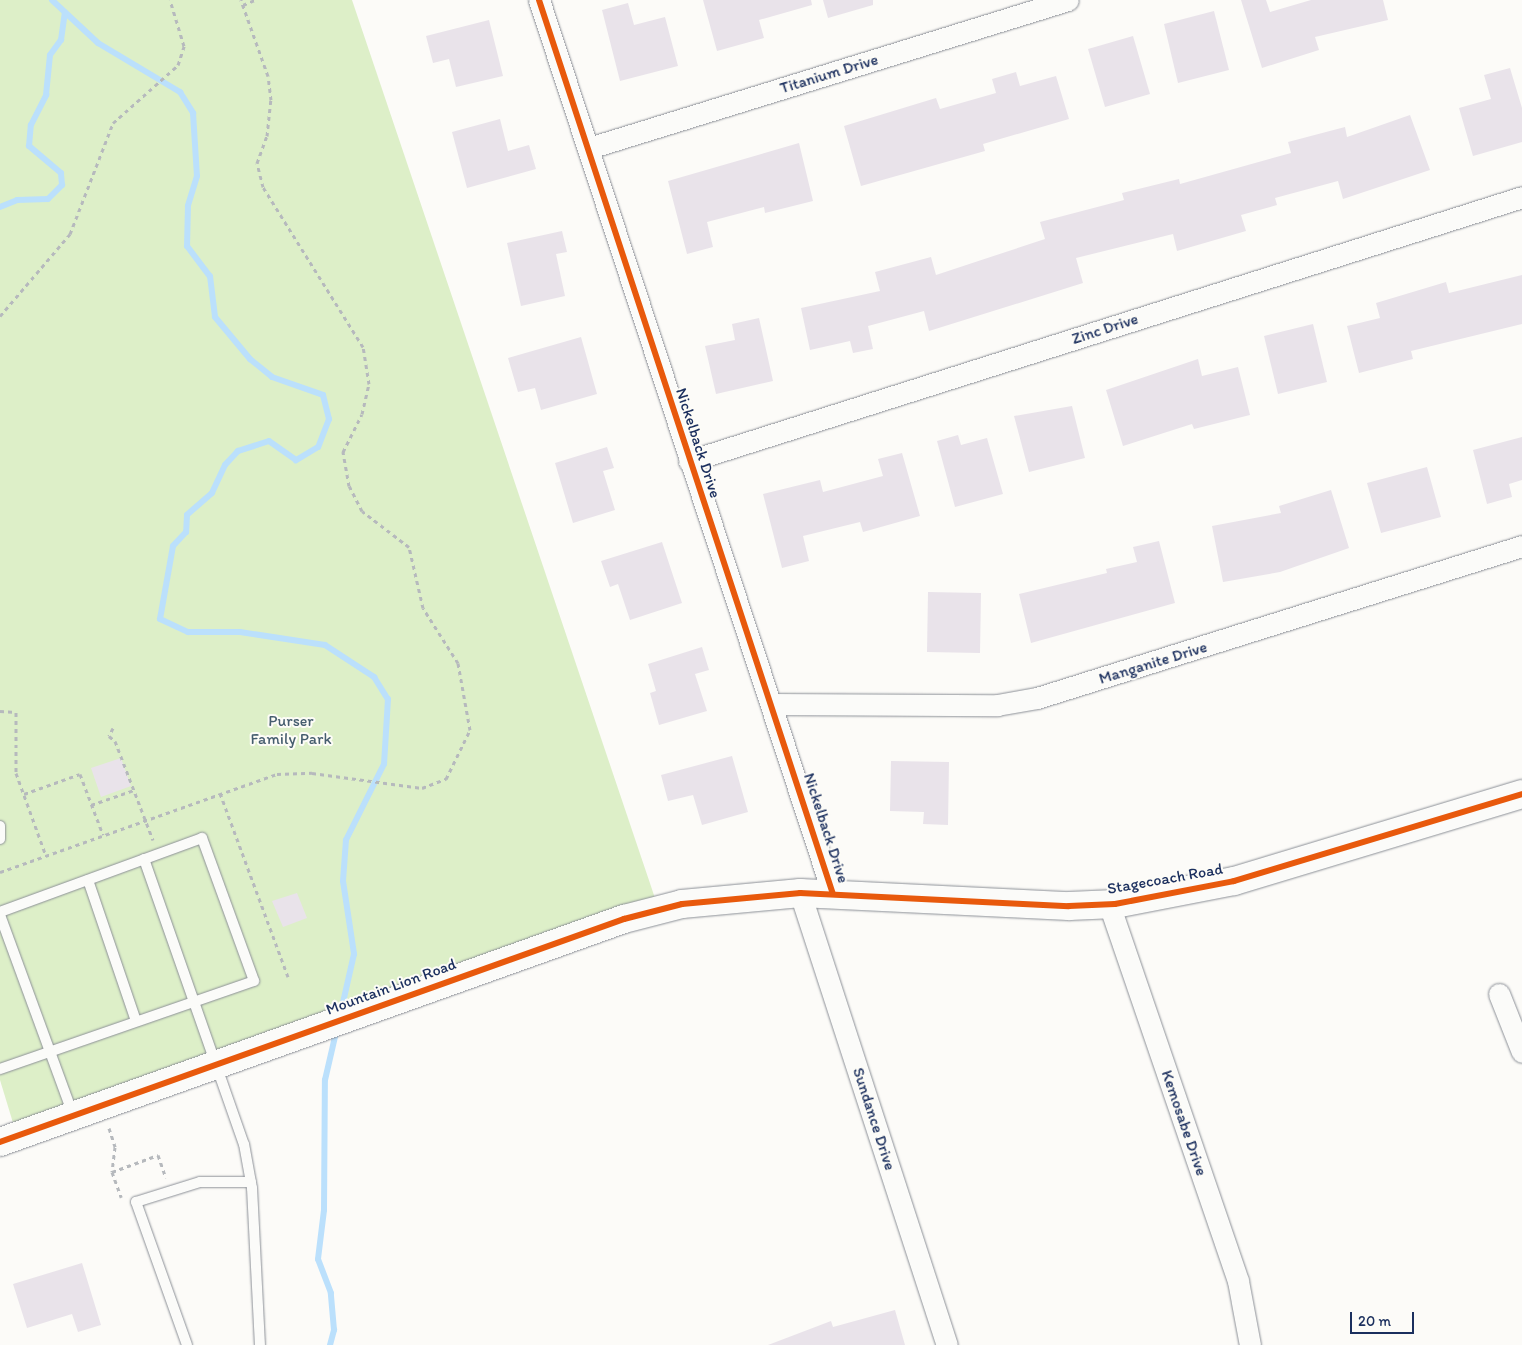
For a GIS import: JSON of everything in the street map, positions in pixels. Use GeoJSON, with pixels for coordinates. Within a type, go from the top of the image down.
{"type":"FeatureCollection","features":[{"type":"Feature","properties":{"kind":"street","name":"Nickelback Drive"},"geometry":{"type":"LineString","coordinates":[[539,0],[589,148],[689,461],[833,894]]}},
{"type":"Feature","properties":{"kind":"street","name":"Titanium Drive"},"geometry":{"type":"LineString","coordinates":[[589,148],[1068,0]]}},
{"type":"Feature","properties":{"kind":"street","name":"Zinc Drive"},"geometry":{"type":"LineString","coordinates":[[689,461],[1522,197]]}},
{"type":"Feature","properties":{"kind":"street","name":"Manganite Drive"},"geometry":{"type":"LineString","coordinates":[[771,704],[997,705],[1037,698],[1522,546]]}},
{"type":"Feature","properties":{"kind":"street","name":"Stagecoach Road"},"geometry":{"type":"LineString","coordinates":[[800,893],[1069,906],[1109,904],[1234,881],[1522,794]]}},
{"type":"Feature","properties":{"kind":"street","name":"Mountain Lion Road"},"geometry":{"type":"LineString","coordinates":[[0,1142],[624,919],[682,904],[800,893]]}},
{"type":"Feature","properties":{"kind":"street","name":"Sundance Drive"},"geometry":{"type":"LineString","coordinates":[[800,893],[947,1345]]}},
{"type":"Feature","properties":{"kind":"street","name":"Kemosabe Drive"},"geometry":{"type":"LineString","coordinates":[[1109,904],[1238,1281],[1250,1345]]}},
{"type":"Feature","properties":{"kind":"street"},"geometry":{"type":"LineString","coordinates":[[1499,994],[1522,1052]]}},
{"type":"Feature","properties":{"kind":"lane"},"geometry":{"type":"LineString","coordinates":[[0,826],[0,839]]}},
{"type":"Feature","properties":{"kind":"lane"},"geometry":{"type":"LineString","coordinates":[[0,1069],[50,1051],[136,1021],[254,981],[202,838],[0,913],[50,1051],[74,1116]]}},
{"type":"Feature","properties":{"kind":"lane"},"geometry":{"type":"LineString","coordinates":[[144,859],[217,1066],[251,1182],[260,1345]]}},
{"type":"Feature","properties":{"kind":"lane"},"geometry":{"type":"LineString","coordinates":[[88,880],[136,1021]]}},
{"type":"Feature","properties":{"kind":"lane"},"geometry":{"type":"LineString","coordinates":[[187,1345],[136,1202],[200,1182],[251,1182]]}},
{"type":"Feature","properties":{"kind":"path"},"geometry":{"type":"LineString","coordinates":[[0,316],[70,234],[113,122],[178,65],[184,46],[170,0]]}},
{"type":"Feature","properties":{"kind":"path"},"geometry":{"type":"LineString","coordinates":[[0,872],[220,793],[291,772],[396,787],[422,788],[446,779],[470,730],[467,700],[458,663],[423,608],[409,547],[362,511],[350,486],[343,452],[362,414],[369,384],[363,347],[263,187],[257,163],[267,136],[271,100],[268,76],[241,0]]}},
{"type":"Feature","properties":{"kind":"path"},"geometry":{"type":"LineString","coordinates":[[243,5],[255,0]]}},
{"type":"Feature","properties":{"kind":"path"},"geometry":{"type":"LineString","coordinates":[[0,711],[16,712],[16,773],[46,856]]}},
{"type":"Feature","properties":{"kind":"path"},"geometry":{"type":"LineString","coordinates":[[113,728],[109,736],[134,790],[158,854]]}},
{"type":"Feature","properties":{"kind":"path"},"geometry":{"type":"LineString","coordinates":[[24,794],[80,774],[103,835]]}},
{"type":"Feature","properties":{"kind":"path"},"geometry":{"type":"LineString","coordinates":[[91,805],[134,790]]}},
{"type":"Feature","properties":{"kind":"path"},"geometry":{"type":"LineString","coordinates":[[220,793],[288,977]]}},
{"type":"Feature","properties":{"kind":"path"},"geometry":{"type":"LineString","coordinates":[[102,1106],[115,1147],[112,1172],[124,1206],[136,1202]]}},
{"type":"Feature","properties":{"kind":"path"},"geometry":{"type":"LineString","coordinates":[[112,1172],[158,1155],[170,1190]]}},
{"type":"Feature","properties":{"kind":"green space","name":"Purser Family Park"},"geometry":{"type":"Polygon","coordinates":[[[0,0],[352,0],[659,910],[17,1136],[0,1080],[0,0]]]}},
{"type":"Feature","properties":{"kind":"building"},"geometry":{"type":"Polygon","coordinates":[[[703,0],[811,0],[812,5],[759,20],[764,38],[717,51],[703,0]]]}},
{"type":"Feature","properties":{"kind":"building"},"geometry":{"type":"Polygon","coordinates":[[[823,0],[873,0],[873,5],[828,18],[823,0]]]}},
{"type":"Feature","properties":{"kind":"building"},"geometry":{"type":"Polygon","coordinates":[[[1241,0],[1266,0],[1270,12],[1311,0],[1383,0],[1388,20],[1315,37],[1319,50],[1262,68],[1241,0]]]}},
{"type":"Feature","properties":{"kind":"building"},"geometry":{"type":"Polygon","coordinates":[[[628,3],[634,25],[665,17],[678,66],[620,81],[602,10],[628,3]]]}},
{"type":"Feature","properties":{"kind":"building"},"geometry":{"type":"Polygon","coordinates":[[[1214,11],[1229,70],[1178,83],[1164,24],[1214,11]]]}},
{"type":"Feature","properties":{"kind":"building"},"geometry":{"type":"Polygon","coordinates":[[[489,20],[503,76],[456,87],[449,59],[433,63],[426,36],[489,20]]]}},
{"type":"Feature","properties":{"kind":"building"},"geometry":{"type":"Polygon","coordinates":[[[1133,36],[1150,94],[1105,107],[1088,49],[1133,36]]]}},
{"type":"Feature","properties":{"kind":"building"},"geometry":{"type":"Polygon","coordinates":[[[1510,68],[1522,108],[1522,142],[1473,156],[1459,108],[1491,99],[1484,75],[1510,68]]]}},
{"type":"Feature","properties":{"kind":"building"},"geometry":{"type":"Polygon","coordinates":[[[1016,72],[1020,86],[1056,76],[1069,119],[983,144],[985,151],[861,186],[844,126],[936,98],[940,109],[996,93],[992,79],[1016,72]]]}},
{"type":"Feature","properties":{"kind":"building"},"geometry":{"type":"Polygon","coordinates":[[[1410,115],[1430,170],[1343,199],[1338,181],[1275,198],[1277,205],[1241,215],[1246,231],[1177,251],[1173,234],[1076,258],[1083,283],[929,331],[924,311],[868,326],[873,349],[853,353],[850,341],[810,350],[801,308],[880,291],[875,272],[931,257],[936,275],[1045,239],[1040,222],[1124,200],[1122,193],[1179,179],[1180,184],[1291,153],[1288,142],[1345,127],[1347,137],[1410,115]]]}},
{"type":"Feature","properties":{"kind":"building"},"geometry":{"type":"Polygon","coordinates":[[[500,119],[508,151],[529,145],[536,169],[467,188],[452,132],[500,119]]]}},
{"type":"Feature","properties":{"kind":"building"},"geometry":{"type":"Polygon","coordinates":[[[799,143],[813,201],[765,213],[764,207],[707,222],[713,247],[687,254],[668,181],[799,143]]]}},
{"type":"Feature","properties":{"kind":"building"},"geometry":{"type":"Polygon","coordinates":[[[562,231],[567,252],[556,254],[565,296],[521,306],[507,243],[562,231]]]}},
{"type":"Feature","properties":{"kind":"building"},"geometry":{"type":"Polygon","coordinates":[[[1522,275],[1522,324],[1411,351],[1413,359],[1359,373],[1347,326],[1380,318],[1376,303],[1446,282],[1449,293],[1522,275]]]}},
{"type":"Feature","properties":{"kind":"building"},"geometry":{"type":"Polygon","coordinates":[[[759,318],[773,381],[716,394],[705,346],[735,340],[732,324],[759,318]]]}},
{"type":"Feature","properties":{"kind":"building"},"geometry":{"type":"Polygon","coordinates":[[[1313,324],[1327,382],[1278,394],[1264,336],[1313,324]]]}},
{"type":"Feature","properties":{"kind":"building"},"geometry":{"type":"Polygon","coordinates":[[[581,337],[597,394],[541,410],[535,388],[518,392],[508,358],[581,337]]]}},
{"type":"Feature","properties":{"kind":"building"},"geometry":{"type":"Polygon","coordinates":[[[1198,359],[1202,376],[1238,367],[1250,415],[1194,429],[1192,424],[1123,446],[1106,390],[1198,359]]]}},
{"type":"Feature","properties":{"kind":"building"},"geometry":{"type":"Polygon","coordinates":[[[1072,406],[1085,458],[1029,472],[1014,416],[1072,406]]]}},
{"type":"Feature","properties":{"kind":"building"},"geometry":{"type":"Polygon","coordinates":[[[958,435],[961,445],[987,438],[1003,494],[955,507],[937,441],[958,435]]]}},
{"type":"Feature","properties":{"kind":"building"},"geometry":{"type":"Polygon","coordinates":[[[1522,437],[1522,480],[1509,484],[1512,497],[1487,504],[1473,450],[1522,437]]]}},
{"type":"Feature","properties":{"kind":"building"},"geometry":{"type":"Polygon","coordinates":[[[607,447],[614,468],[603,471],[615,510],[573,523],[555,463],[607,447]]]}},
{"type":"Feature","properties":{"kind":"building"},"geometry":{"type":"Polygon","coordinates":[[[902,453],[920,516],[863,532],[860,522],[803,536],[809,561],[782,568],[763,494],[820,480],[823,492],[883,476],[878,459],[902,453]]]}},
{"type":"Feature","properties":{"kind":"building"},"geometry":{"type":"Polygon","coordinates":[[[1427,467],[1441,517],[1381,533],[1367,483],[1427,467]]]}},
{"type":"Feature","properties":{"kind":"building"},"geometry":{"type":"Polygon","coordinates":[[[1331,490],[1349,548],[1280,572],[1223,582],[1212,526],[1281,513],[1279,506],[1331,490]]]}},
{"type":"Feature","properties":{"kind":"building"},"geometry":{"type":"Polygon","coordinates":[[[1159,541],[1175,603],[1031,643],[1019,594],[1107,573],[1106,569],[1137,562],[1133,547],[1159,541]]]}},
{"type":"Feature","properties":{"kind":"building"},"geometry":{"type":"Polygon","coordinates":[[[662,542],[682,603],[630,620],[618,584],[610,587],[601,561],[662,542]]]}},
{"type":"Feature","properties":{"kind":"building"},"geometry":{"type":"Polygon","coordinates":[[[928,592],[981,593],[980,653],[927,652],[928,592]]]}},
{"type":"Feature","properties":{"kind":"building"},"geometry":{"type":"Polygon","coordinates":[[[702,647],[709,670],[695,674],[707,711],[659,725],[650,693],[656,691],[648,664],[702,647]]]}},
{"type":"Feature","properties":{"kind":"building"},"geometry":{"type":"Polygon","coordinates":[[[732,756],[748,812],[702,825],[693,795],[668,801],[661,775],[732,756]]]}},
{"type":"Feature","properties":{"kind":"building"},"geometry":{"type":"Polygon","coordinates":[[[121,758],[131,786],[101,797],[91,768],[121,758]]]}},
{"type":"Feature","properties":{"kind":"building"},"geometry":{"type":"Polygon","coordinates":[[[891,761],[949,762],[948,825],[923,824],[924,812],[890,811],[891,761]]]}},
{"type":"Feature","properties":{"kind":"building"},"geometry":{"type":"Polygon","coordinates":[[[297,893],[307,918],[283,927],[272,901],[297,893]]]}},
{"type":"Feature","properties":{"kind":"building"},"geometry":{"type":"Polygon","coordinates":[[[82,1263],[101,1325],[78,1332],[72,1314],[27,1328],[13,1284],[82,1263]]]}},
{"type":"Feature","properties":{"kind":"building"},"geometry":{"type":"Polygon","coordinates":[[[895,1310],[905,1345],[768,1345],[831,1321],[833,1327],[895,1310]]]}},
{"type":"Feature","properties":{"kind":"waterway"},"geometry":{"type":"LineString","coordinates":[[52,0],[98,43],[180,92],[193,113],[197,176],[188,206],[187,246],[210,276],[215,317],[250,359],[272,377],[323,395],[329,419],[318,447],[296,460],[269,441],[238,451],[225,465],[212,493],[187,515],[186,532],[173,546],[160,619],[188,632],[240,632],[325,645],[374,677],[388,699],[384,764],[346,840],[343,881],[354,954],[341,1011]]}},
{"type":"Feature","properties":{"kind":"waterway"},"geometry":{"type":"LineString","coordinates":[[0,207],[17,200],[48,199],[62,185],[61,173],[29,146],[31,125],[46,95],[50,55],[61,40],[65,13]]}},
{"type":"Feature","properties":{"kind":"waterway"},"geometry":{"type":"LineString","coordinates":[[330,1345],[334,1330],[331,1293],[318,1259],[324,1210],[325,1080],[337,1028]]}},
{"type":"Feature","properties":{"kind":"cycle path"},"geometry":{"type":"LineString","coordinates":[[539,0],[833,894]]}},
{"type":"Feature","properties":{"kind":"cycle path"},"geometry":{"type":"LineString","coordinates":[[0,1142],[624,919],[682,904],[800,893],[1069,906],[1115,904],[1234,881],[1522,794]]}}]}
